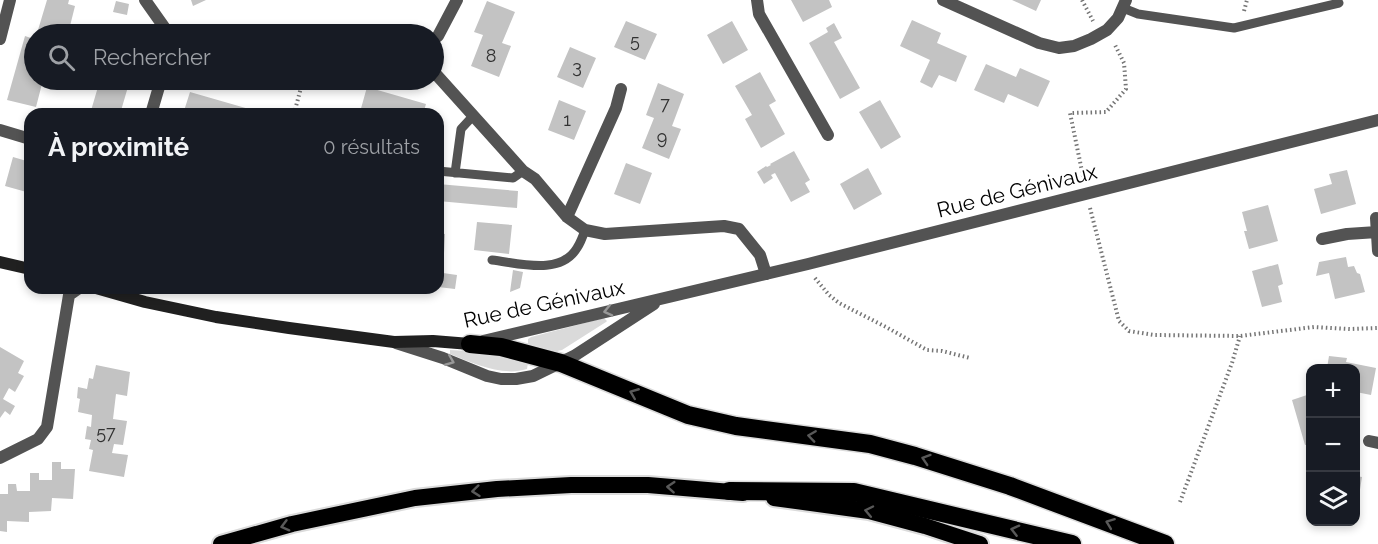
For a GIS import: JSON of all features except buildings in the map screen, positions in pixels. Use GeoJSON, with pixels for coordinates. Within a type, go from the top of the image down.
{"type":"FeatureCollection","features":[{"type":"Feature","properties":{"kind":"highway"},"geometry":{"type":"LineString","coordinates":[[470,344],[501,347],[561,363],[688,414],[736,426],[870,444],[915,456],[1010,486],[1165,544]]}},
{"type":"Feature","properties":{"kind":"highway"},"geometry":{"type":"LineString","coordinates":[[221,544],[292,524],[415,498],[571,484],[648,485],[729,491],[854,492],[1072,544]]}},
{"type":"Feature","properties":{"kind":"highway"},"geometry":{"type":"LineString","coordinates":[[729,491],[869,511],[980,544]]}},
{"type":"Feature","properties":{"kind":"main road"},"geometry":{"type":"LineString","coordinates":[[0,262],[24,268]]}},
{"type":"Feature","properties":{"kind":"main road","name":"Rue de Génivaux"},"geometry":{"type":"LineString","coordinates":[[117,294],[216,317],[394,342],[433,341],[470,344]]}},
{"type":"Feature","properties":{"kind":"street"},"geometry":{"type":"LineString","coordinates":[[0,39],[10,0]]}},
{"type":"Feature","properties":{"kind":"street"},"geometry":{"type":"LineString","coordinates":[[145,0],[163,24]]}},
{"type":"Feature","properties":{"kind":"street"},"geometry":{"type":"LineString","coordinates":[[444,25],[457,0]]}},
{"type":"Feature","properties":{"kind":"street"},"geometry":{"type":"LineString","coordinates":[[757,0],[759,14],[828,135]]}},
{"type":"Feature","properties":{"kind":"street"},"geometry":{"type":"LineString","coordinates":[[943,0],[1039,43],[1059,48],[1074,46],[1105,32],[1118,18],[1125,4]]}},
{"type":"Feature","properties":{"kind":"street"},"geometry":{"type":"LineString","coordinates":[[444,83],[523,171],[535,179],[567,217],[585,230],[605,234],[724,226],[739,229],[760,255],[766,274]]}},
{"type":"Feature","properties":{"kind":"street"},"geometry":{"type":"LineString","coordinates":[[567,217],[616,108],[621,88]]}},
{"type":"Feature","properties":{"kind":"street"},"geometry":{"type":"LineString","coordinates":[[153,108],[158,90]]}},
{"type":"Feature","properties":{"kind":"street","name":"Rue de Génivaux"},"geometry":{"type":"LineString","coordinates":[[470,344],[1087,196],[1378,120]]}},
{"type":"Feature","properties":{"kind":"street"},"geometry":{"type":"LineString","coordinates":[[0,130],[24,137]]}},
{"type":"Feature","properties":{"kind":"street"},"geometry":{"type":"LineString","coordinates":[[1376,218],[1378,251]]}},
{"type":"Feature","properties":{"kind":"street"},"geometry":{"type":"LineString","coordinates":[[1322,239],[1347,234],[1377,232]]}},
{"type":"Feature","properties":{"kind":"street"},"geometry":{"type":"LineString","coordinates":[[0,459],[38,439],[47,427],[69,296],[72,294]]}},
{"type":"Feature","properties":{"kind":"street","name":"Rue de Génivaux"},"geometry":{"type":"LineString","coordinates":[[394,342],[487,376],[516,379],[533,376],[561,363],[664,297]]}},
{"type":"Feature","properties":{"kind":"lane"},"geometry":{"type":"LineString","coordinates":[[1125,4],[1138,14],[1233,28],[1339,3]]}},
{"type":"Feature","properties":{"kind":"lane"},"geometry":{"type":"LineString","coordinates":[[455,173],[461,129],[473,116]]}},
{"type":"Feature","properties":{"kind":"lane"},"geometry":{"type":"LineString","coordinates":[[444,172],[513,178],[523,171]]}},
{"type":"Feature","properties":{"kind":"lane"},"geometry":{"type":"LineString","coordinates":[[492,260],[542,266],[562,263],[577,249],[585,230]]}},
{"type":"Feature","properties":{"kind":"path"},"geometry":{"type":"LineString","coordinates":[[1082,0],[1093,22],[1105,32],[1124,63],[1126,89],[1106,112],[1070,112],[1087,196],[1119,321],[1129,332],[1154,335],[1240,336],[1314,327],[1378,328]]}},
{"type":"Feature","properties":{"kind":"path"},"geometry":{"type":"LineString","coordinates":[[296,108],[300,90]]}},
{"type":"Feature","properties":{"kind":"path"},"geometry":{"type":"LineString","coordinates":[[808,264],[815,279],[829,296],[839,303],[927,350],[970,358]]}},
{"type":"Feature","properties":{"kind":"path"},"geometry":{"type":"LineString","coordinates":[[1180,502],[1240,336]]}},
{"type":"Feature","properties":{"kind":"shaded area"},"geometry":{"type":"Polygon","coordinates":[[[604,318],[606,322],[562,350],[553,352],[528,344],[528,339],[531,337],[604,318]]]}},
{"type":"Feature","properties":{"kind":"shaded area"},"geometry":{"type":"Polygon","coordinates":[[[450,350],[468,351],[526,362],[528,363],[527,369],[508,371],[488,368],[450,354],[450,350]]]}}]}
